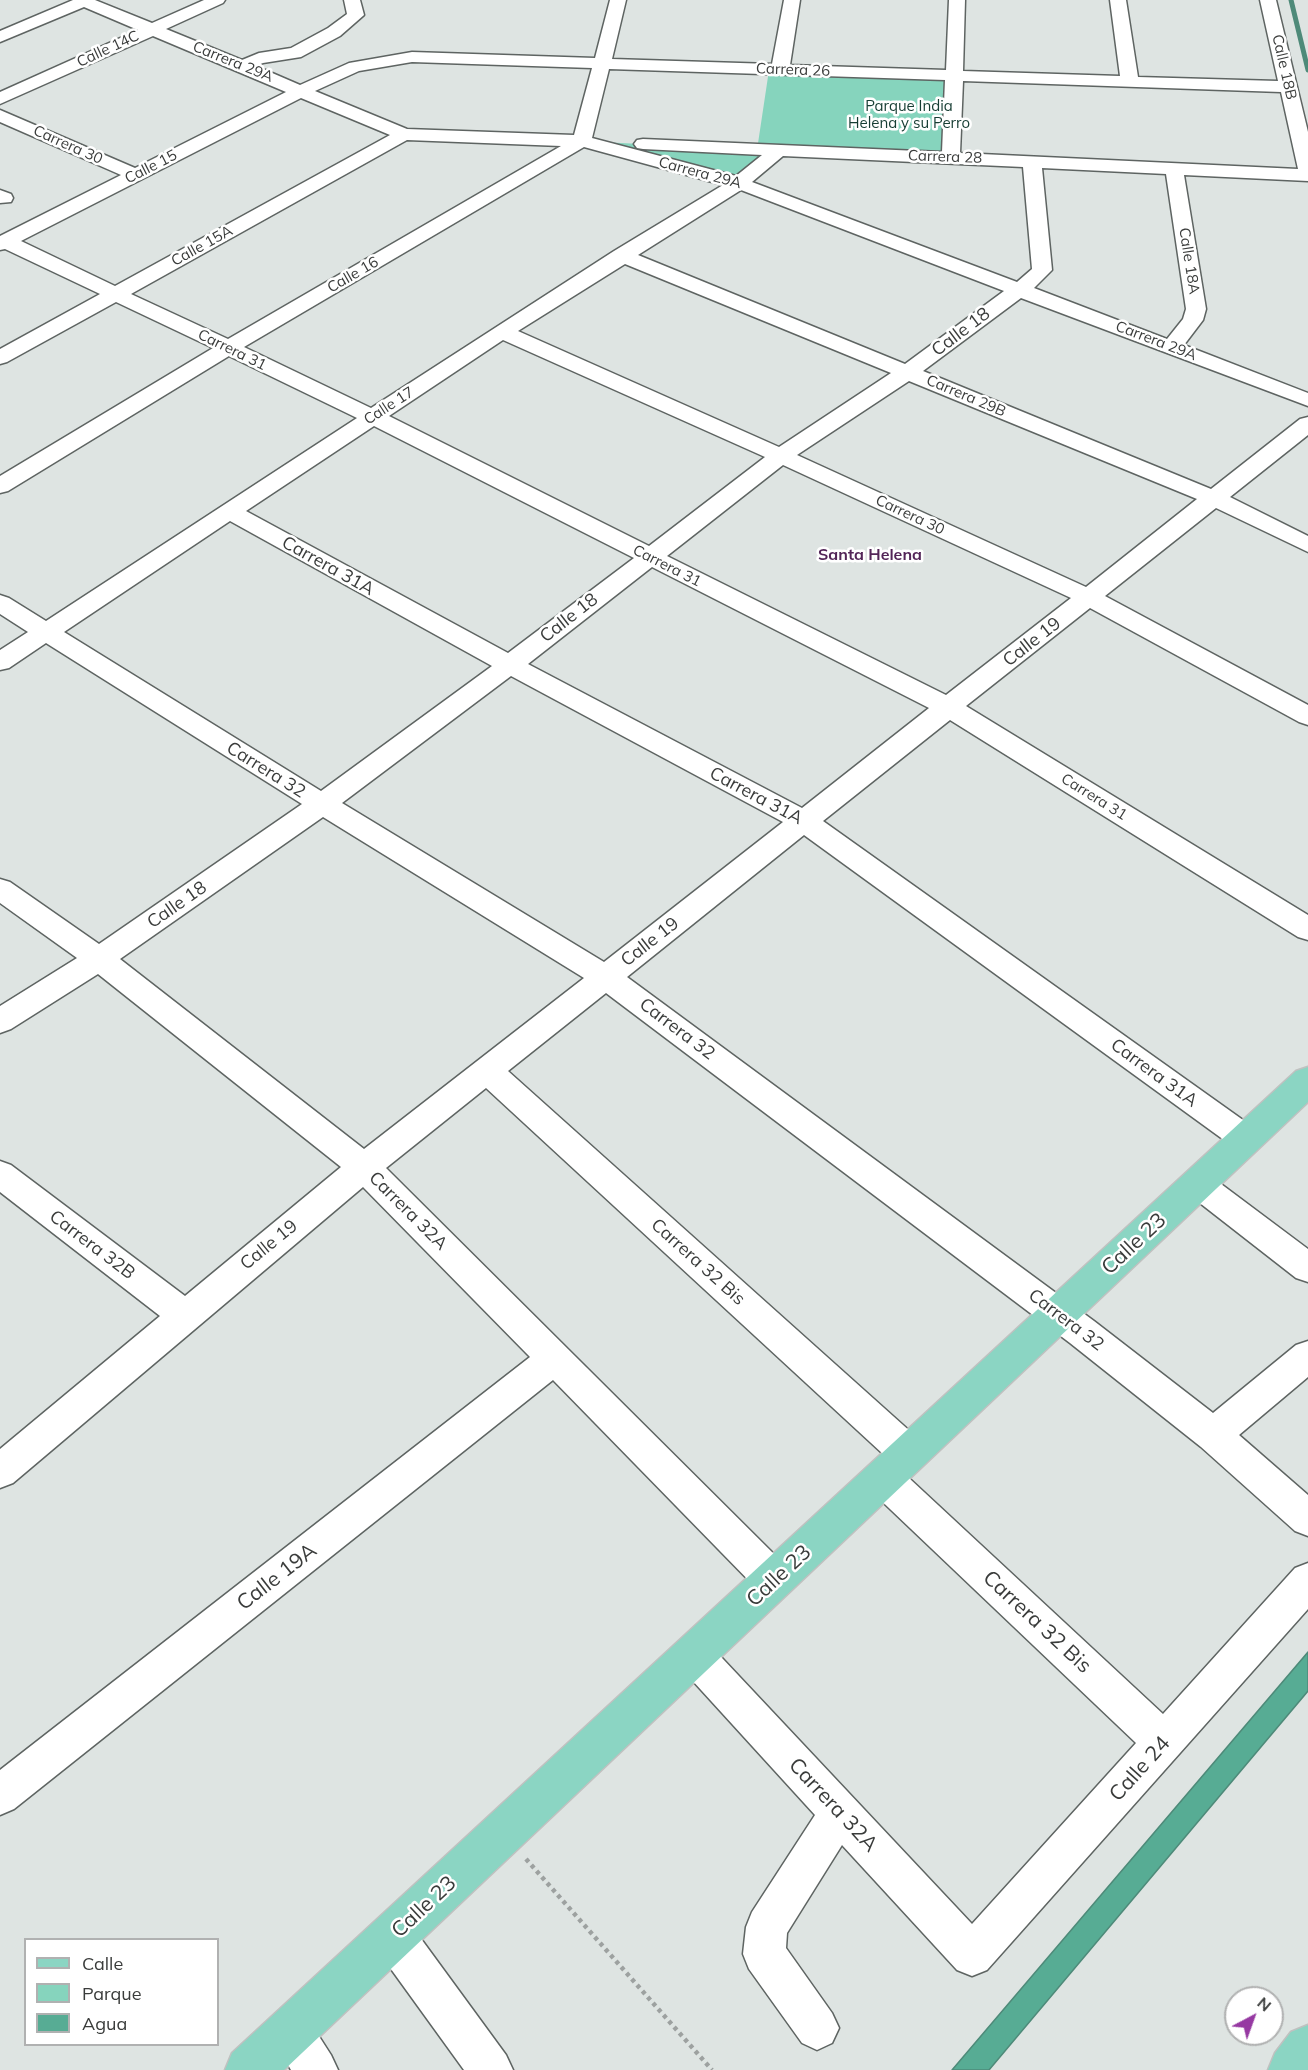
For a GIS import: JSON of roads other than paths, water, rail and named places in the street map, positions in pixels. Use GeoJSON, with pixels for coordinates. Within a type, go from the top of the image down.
{"type":"FeatureCollection","features":[{"type":"Feature","properties":{"kind":"main road","name":"Calle 23"},"geometry":{"type":"LineString","coordinates":[[249,2070],[1308,1081]]}},
{"type":"Feature","properties":{"kind":"main road"},"geometry":{"type":"LineString","coordinates":[[1292,2070],[1308,2049]]}},
{"type":"Feature","properties":{"kind":"street","name":"Calle 14C"},"geometry":{"type":"LineString","coordinates":[[0,99],[217,0]]}},
{"type":"Feature","properties":{"kind":"street"},"geometry":{"type":"LineString","coordinates":[[244,66],[259,58],[295,53],[334,32],[356,15],[352,0]]}},
{"type":"Feature","properties":{"kind":"street"},"geometry":{"type":"LineString","coordinates":[[582,141],[618,0]]}},
{"type":"Feature","properties":{"kind":"street"},"geometry":{"type":"LineString","coordinates":[[780,70],[792,0]]}},
{"type":"Feature","properties":{"kind":"street"},"geometry":{"type":"LineString","coordinates":[[951,157],[957,0]]}},
{"type":"Feature","properties":{"kind":"street"},"geometry":{"type":"LineString","coordinates":[[1118,0],[1130,82]]}},
{"type":"Feature","properties":{"kind":"street","name":"Calle 18B"},"geometry":{"type":"LineString","coordinates":[[1268,0],[1308,170]]}},
{"type":"Feature","properties":{"kind":"street","name":"Carrera 29A"},"geometry":{"type":"LineString","coordinates":[[83,1],[303,90],[404,134],[582,141],[739,183],[1308,400]]}},
{"type":"Feature","properties":{"kind":"street"},"geometry":{"type":"LineString","coordinates":[[0,37],[83,1]]}},
{"type":"Feature","properties":{"kind":"street","name":"Carrera 26"},"geometry":{"type":"LineString","coordinates":[[303,90],[355,67],[412,57],[1289,87]]}},
{"type":"Feature","properties":{"kind":"street","name":"Calle 15"},"geometry":{"type":"LineString","coordinates":[[3,242],[303,90]]}},
{"type":"Feature","properties":{"kind":"street","name":"Carrera 30"},"geometry":{"type":"LineString","coordinates":[[0,115],[136,175]]}},
{"type":"Feature","properties":{"kind":"street","name":"Calle 15A"},"geometry":{"type":"LineString","coordinates":[[0,358],[404,134]]}},
{"type":"Feature","properties":{"kind":"street","name":"Carrera 28"},"geometry":{"type":"LineString","coordinates":[[582,141],[1308,175]]}},
{"type":"Feature","properties":{"kind":"street","name":"Calle 16"},"geometry":{"type":"LineString","coordinates":[[0,486],[228,348],[582,141]]}},
{"type":"Feature","properties":{"kind":"street","name":"Calle 17"},"geometry":{"type":"LineString","coordinates":[[0,662],[502,332],[621,255],[739,183],[778,151]]}},
{"type":"Feature","properties":{"kind":"street","name":"Calle 18"},"geometry":{"type":"LineString","coordinates":[[0,1021],[99,958],[322,804],[510,665],[648,556],[781,456],[908,372],[1035,278],[1042,270],[1032,161]]}},
{"type":"Feature","properties":{"kind":"street","name":"Calle 18A"},"geometry":{"type":"LineString","coordinates":[[1172,347],[1193,320],[1196,309],[1174,168]]}},
{"type":"Feature","properties":{"kind":"street","name":"Carrera 31"},"geometry":{"type":"LineString","coordinates":[[3,242],[373,417],[948,707],[1308,929]]}},
{"type":"Feature","properties":{"kind":"street","name":"Carrera 29B"},"geometry":{"type":"LineString","coordinates":[[621,255],[1214,498],[1308,545]]}},
{"type":"Feature","properties":{"kind":"street","name":"Carrera 30"},"geometry":{"type":"LineString","coordinates":[[502,332],[781,456],[1088,597],[1308,716]]}},
{"type":"Feature","properties":{"kind":"street","name":"Calle 19"},"geometry":{"type":"LineString","coordinates":[[0,1471],[364,1167],[1308,424]]}},
{"type":"Feature","properties":{"kind":"street","name":"Carrera 31A"},"geometry":{"type":"LineString","coordinates":[[229,512],[804,821],[1246,1139]]}},
{"type":"Feature","properties":{"kind":"street","name":"Carrera 32"},"geometry":{"type":"LineString","coordinates":[[0,603],[322,804],[606,977],[1059,1314],[1213,1435],[1308,1520]]}},
{"type":"Feature","properties":{"kind":"street","name":"Carrera 32A"},"geometry":{"type":"LineString","coordinates":[[0,889],[99,958],[364,1167],[774,1580]]}},
{"type":"Feature","properties":{"kind":"street","name":"Carrera 32 Bis"},"geometry":{"type":"LineString","coordinates":[[486,1071],[896,1466],[1164,1742]]}},
{"type":"Feature","properties":{"kind":"street","name":"Carrera 32B"},"geometry":{"type":"LineString","coordinates":[[0,1174],[184,1315]]}},
{"type":"Feature","properties":{"kind":"street"},"geometry":{"type":"LineString","coordinates":[[1198,1184],[1308,1268]]}},
{"type":"Feature","properties":{"kind":"street"},"geometry":{"type":"LineString","coordinates":[[1213,1435],[1308,1356]]}},
{"type":"Feature","properties":{"kind":"street","name":"Calle 19A"},"geometry":{"type":"LineString","coordinates":[[0,1795],[555,1358]]}},
{"type":"Feature","properties":{"kind":"street","name":"Calle 24"},"geometry":{"type":"LineString","coordinates":[[972,1955],[1308,1581]]}},
{"type":"Feature","properties":{"kind":"street","name":"Carrera 32A"},"geometry":{"type":"LineString","coordinates":[[694,1655],[972,1955]]}},
{"type":"Feature","properties":{"kind":"street"},"geometry":{"type":"LineString","coordinates":[[817,2028],[765,1954],[767,1927],[840,1812]]}},
{"type":"Feature","properties":{"kind":"street"},"geometry":{"type":"LineString","coordinates":[[393,1936],[491,2070]]}},
{"type":"Feature","properties":{"kind":"street"},"geometry":{"type":"LineString","coordinates":[[291,2031],[316,2070]]}},
{"type":"Feature","properties":{"kind":"water"},"geometry":{"type":"Polygon","coordinates":[[[1308,1652],[1308,1691],[989,2070],[952,2070],[1308,1652]]]}},
{"type":"Feature","properties":{"kind":"waterway"},"geometry":{"type":"LineString","coordinates":[[1291,0],[1308,70]]}},
{"type":"Feature","properties":{"kind":"district","name":"Santa Helena"},"geometry":{"type":"Point","coordinates":[870,555]}},
{"type":"Feature","properties":{"kind":"park label","name":"Parque India Helena y su Perro"},"geometry":{"type":"Point","coordinates":[909,114]}}]}
